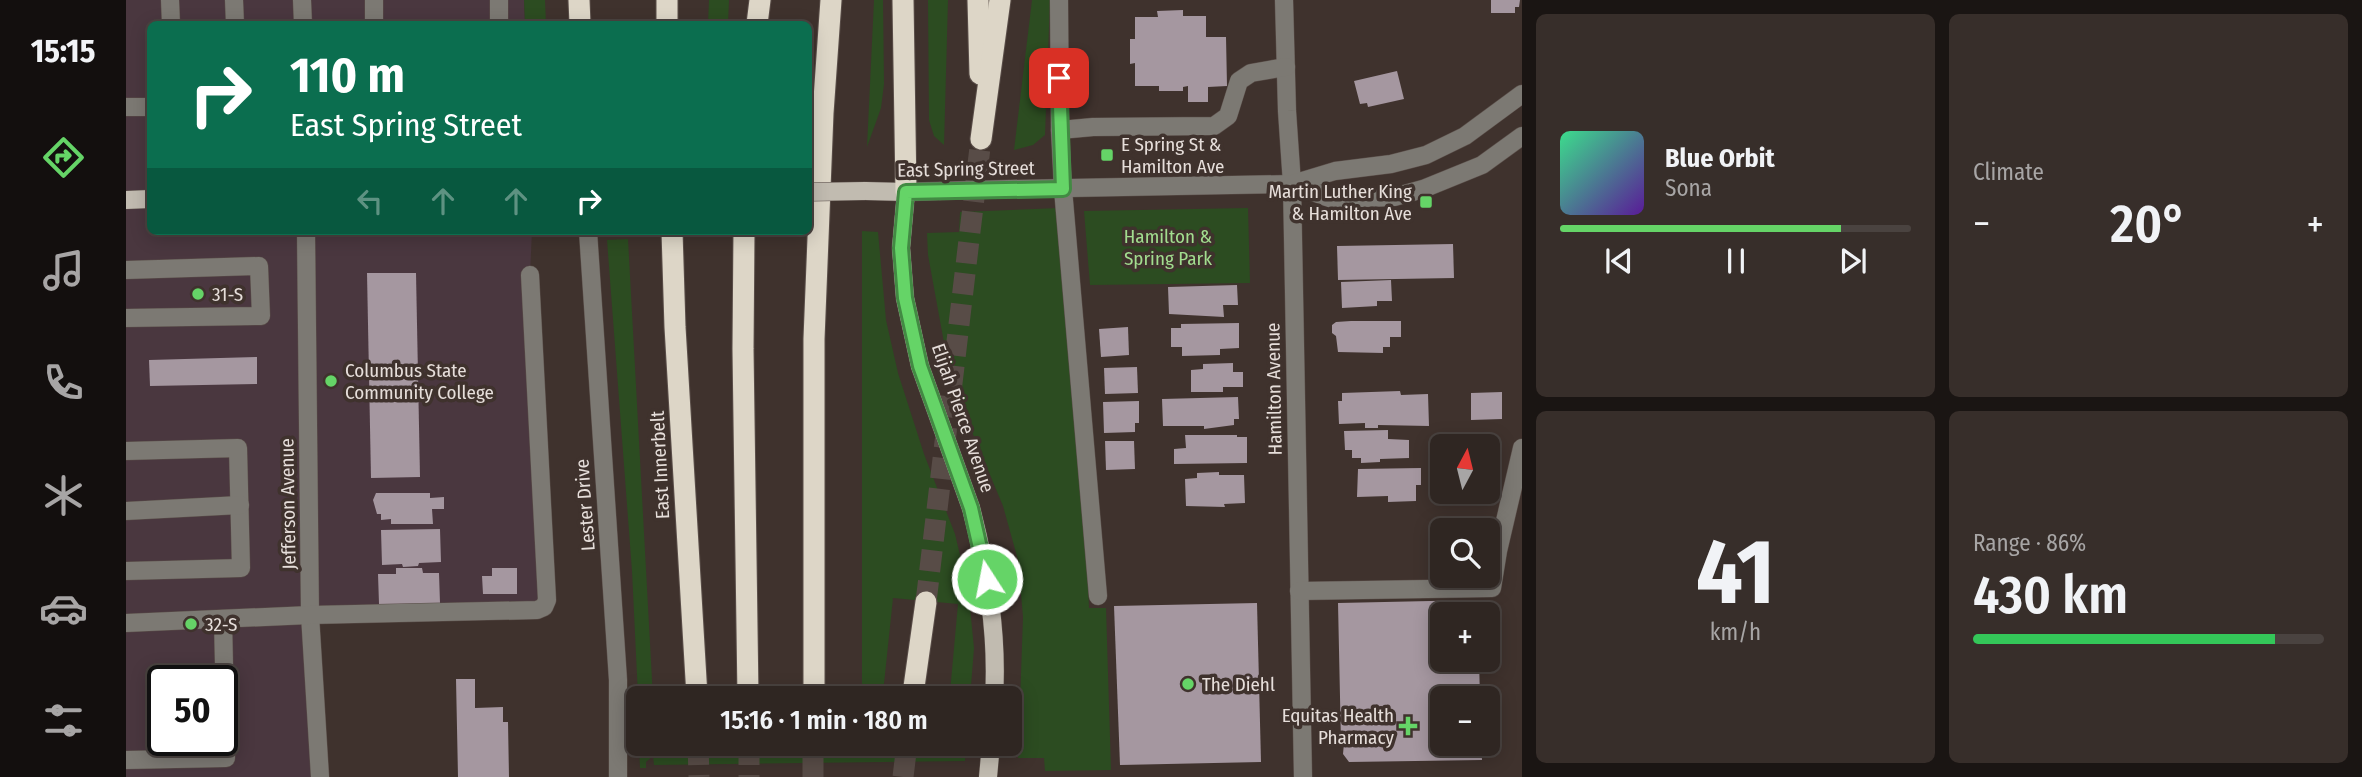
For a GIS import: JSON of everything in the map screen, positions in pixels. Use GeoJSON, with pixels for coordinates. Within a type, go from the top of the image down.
{"type":"FeatureCollection","features":[{"type":"Feature","properties":{"kind":"highway"},"geometry":{"type":"LineString","coordinates":[[579,0],[580,21]]}},
{"type":"Feature","properties":{"kind":"highway"},"geometry":{"type":"LineString","coordinates":[[667,0],[667,21]]}},
{"type":"Feature","properties":{"kind":"highway"},"geometry":{"type":"LineString","coordinates":[[749,21],[750,0]]}},
{"type":"Feature","properties":{"kind":"highway"},"geometry":{"type":"LineString","coordinates":[[757,21],[760,0]]}},
{"type":"Feature","properties":{"kind":"highway"},"geometry":{"type":"LineString","coordinates":[[814,686],[814,339],[823,113],[831,0]]}},
{"type":"Feature","properties":{"kind":"highway"},"geometry":{"type":"LineString","coordinates":[[903,0],[906,192]]}},
{"type":"Feature","properties":{"kind":"highway"},"geometry":{"type":"LineString","coordinates":[[978,0],[981,139],[1000,0]]}},
{"type":"Feature","properties":{"kind":"highway","name":"East Innerbelt"},"geometry":{"type":"LineString","coordinates":[[672,235],[695,686]]}},
{"type":"Feature","properties":{"kind":"highway"},"geometry":{"type":"LineString","coordinates":[[744,235],[748,686]]}},
{"type":"Feature","properties":{"kind":"highway"},"geometry":{"type":"LineString","coordinates":[[914,686],[926,602]]}},
{"type":"Feature","properties":{"kind":"main road","name":"East Spring Street"},"geometry":{"type":"LineString","coordinates":[[812,192],[906,192]]}},
{"type":"Feature","properties":{"kind":"main road","name":"Elijah Pierce Avenue"},"geometry":{"type":"LineString","coordinates":[[906,192],[901,248],[904,286],[920,366],[971,508],[984,559],[992,618],[994,686]]}},
{"type":"Feature","properties":{"kind":"main road"},"geometry":{"type":"LineString","coordinates":[[126,200],[147,199]]}},
{"type":"Feature","properties":{"kind":"main road"},"geometry":{"type":"LineString","coordinates":[[988,777],[989,756]]}},
{"type":"Feature","properties":{"kind":"street"},"geometry":{"type":"LineString","coordinates":[[170,0],[171,21]]}},
{"type":"Feature","properties":{"kind":"street"},"geometry":{"type":"LineString","coordinates":[[234,0],[234,21]]}},
{"type":"Feature","properties":{"kind":"street"},"geometry":{"type":"LineString","coordinates":[[302,0],[303,21]]}},
{"type":"Feature","properties":{"kind":"street"},"geometry":{"type":"LineString","coordinates":[[374,0],[374,21]]}},
{"type":"Feature","properties":{"kind":"street"},"geometry":{"type":"LineString","coordinates":[[499,0],[499,21]]}},
{"type":"Feature","properties":{"kind":"street"},"geometry":{"type":"LineString","coordinates":[[1059,0],[1063,189],[1098,596]]}},
{"type":"Feature","properties":{"kind":"street","name":"Hamilton Avenue"},"geometry":{"type":"LineString","coordinates":[[1284,0],[1292,184],[1303,777]]}},
{"type":"Feature","properties":{"kind":"street"},"geometry":{"type":"LineString","coordinates":[[1060,130],[1093,127],[1214,126],[1228,116],[1239,80],[1251,73],[1286,67]]}},
{"type":"Feature","properties":{"kind":"street"},"geometry":{"type":"LineString","coordinates":[[1292,184],[1335,171],[1391,164],[1426,155],[1465,136],[1522,94]]}},
{"type":"Feature","properties":{"kind":"street"},"geometry":{"type":"LineString","coordinates":[[126,107],[147,107]]}},
{"type":"Feature","properties":{"kind":"street"},"geometry":{"type":"LineString","coordinates":[[1292,184],[1332,199],[1394,197],[1423,189],[1482,165],[1522,136]]}},
{"type":"Feature","properties":{"kind":"street","name":"East Spring Street"},"geometry":{"type":"LineString","coordinates":[[906,192],[1292,184]]}},
{"type":"Feature","properties":{"kind":"street","name":"Jefferson Avenue"},"geometry":{"type":"LineString","coordinates":[[306,235],[310,615],[320,777]]}},
{"type":"Feature","properties":{"kind":"street","name":"Lester Drive"},"geometry":{"type":"LineString","coordinates":[[588,235],[618,680],[618,777]]}},
{"type":"Feature","properties":{"kind":"street"},"geometry":{"type":"LineString","coordinates":[[126,270],[260,266],[261,316],[126,318]]}},
{"type":"Feature","properties":{"kind":"street"},"geometry":{"type":"LineString","coordinates":[[126,623],[310,615],[537,610],[544,607],[547,600],[530,275]]}},
{"type":"Feature","properties":{"kind":"street"},"geometry":{"type":"LineString","coordinates":[[126,451],[238,448],[241,568],[126,571]]}},
{"type":"Feature","properties":{"kind":"street"},"geometry":{"type":"LineString","coordinates":[[1299,591],[1492,588],[1521,457]]}},
{"type":"Feature","properties":{"kind":"street"},"geometry":{"type":"LineString","coordinates":[[126,511],[240,505]]}},
{"type":"Feature","properties":{"kind":"street"},"geometry":{"type":"LineString","coordinates":[[126,760],[226,758],[223,619]]}},
{"type":"Feature","properties":{"kind":"shaded area","name":"Columbus State Community College"},"geometry":{"type":"Polygon","coordinates":[[[126,0],[524,0],[525,21],[147,21],[147,235],[532,235],[530,275],[547,604],[311,615],[320,777],[126,777],[126,0]]]}},
{"type":"Feature","properties":{"kind":"green space"},"geometry":{"type":"Polygon","coordinates":[[[524,0],[545,0],[546,21],[525,21],[524,0]]]}},
{"type":"Feature","properties":{"kind":"green space"},"geometry":{"type":"Polygon","coordinates":[[[709,0],[729,0],[728,21],[708,21],[709,0]]]}},
{"type":"Feature","properties":{"kind":"green space"},"geometry":{"type":"Polygon","coordinates":[[[874,0],[883,0],[884,84],[881,108],[867,147],[874,0]]]}},
{"type":"Feature","properties":{"kind":"green space"},"geometry":{"type":"Polygon","coordinates":[[[928,0],[948,0],[944,145],[934,136],[929,120],[928,0]]]}},
{"type":"Feature","properties":{"kind":"green space"},"geometry":{"type":"Polygon","coordinates":[[[1032,0],[1050,0],[1045,135],[1033,145],[1014,150],[1032,0]]]}},
{"type":"Feature","properties":{"kind":"green space"},"geometry":{"type":"Polygon","coordinates":[[[1059,208],[1085,513],[1089,608],[1106,608],[1111,770],[1045,771],[1044,758],[1018,758],[1022,756],[1023,617],[1018,560],[1003,506],[972,432],[947,359],[928,255],[927,233],[959,232],[960,212],[1059,208]]]}},
{"type":"Feature","properties":{"kind":"green space","name":"Hamilton & Spring Park"},"geometry":{"type":"Polygon","coordinates":[[[1248,208],[1250,283],[1090,285],[1084,211],[1248,208]]]}},
{"type":"Feature","properties":{"kind":"green space"},"geometry":{"type":"Polygon","coordinates":[[[862,231],[878,232],[886,320],[898,373],[924,454],[955,534],[968,588],[974,648],[971,686],[951,686],[958,604],[893,598],[884,686],[862,686],[862,231]]]}},
{"type":"Feature","properties":{"kind":"green space"},"geometry":{"type":"Polygon","coordinates":[[[628,239],[652,686],[638,686],[632,571],[607,240],[628,239]]]}},
{"type":"Feature","properties":{"kind":"green space"},"geometry":{"type":"Polygon","coordinates":[[[640,756],[653,756],[646,762],[646,768],[640,768],[640,756]]]}},
{"type":"Feature","properties":{"kind":"green space"},"geometry":{"type":"Polygon","coordinates":[[[653,756],[965,756],[965,761],[654,765],[653,756]]]}},
{"type":"Feature","properties":{"kind":"building"},"geometry":{"type":"Polygon","coordinates":[[[1491,0],[1520,0],[1519,7],[1515,7],[1515,13],[1491,13],[1491,0]]]}},
{"type":"Feature","properties":{"kind":"building"},"geometry":{"type":"Polygon","coordinates":[[[1183,10],[1183,16],[1206,16],[1206,37],[1226,37],[1227,86],[1208,87],[1208,102],[1188,102],[1188,86],[1183,87],[1183,91],[1159,91],[1159,86],[1135,86],[1135,63],[1130,64],[1130,39],[1135,39],[1135,17],[1158,17],[1157,11],[1183,10]]]}},
{"type":"Feature","properties":{"kind":"building"},"geometry":{"type":"Polygon","coordinates":[[[1397,71],[1404,99],[1368,107],[1367,103],[1360,104],[1354,81],[1397,71]]]}},
{"type":"Feature","properties":{"kind":"building"},"geometry":{"type":"Polygon","coordinates":[[[1453,244],[1454,278],[1338,280],[1337,246],[1453,244]]]}},
{"type":"Feature","properties":{"kind":"building"},"geometry":{"type":"Polygon","coordinates":[[[367,273],[416,273],[420,477],[371,478],[367,273]]]}},
{"type":"Feature","properties":{"kind":"building"},"geometry":{"type":"Polygon","coordinates":[[[1391,280],[1392,301],[1377,301],[1377,306],[1342,308],[1341,282],[1391,280]]]}},
{"type":"Feature","properties":{"kind":"building"},"geometry":{"type":"Polygon","coordinates":[[[1237,285],[1238,305],[1223,305],[1224,317],[1169,314],[1168,287],[1237,285]]]}},
{"type":"Feature","properties":{"kind":"building"},"geometry":{"type":"Polygon","coordinates":[[[1401,321],[1401,337],[1390,337],[1390,347],[1383,347],[1383,353],[1338,352],[1332,325],[1336,322],[1401,321]]]}},
{"type":"Feature","properties":{"kind":"building"},"geometry":{"type":"Polygon","coordinates":[[[1239,323],[1239,348],[1220,349],[1220,355],[1182,356],[1182,347],[1171,347],[1171,328],[1181,328],[1181,324],[1239,323]]]}},
{"type":"Feature","properties":{"kind":"building"},"geometry":{"type":"Polygon","coordinates":[[[1128,327],[1129,355],[1101,357],[1099,329],[1128,327]]]}},
{"type":"Feature","properties":{"kind":"building"},"geometry":{"type":"Polygon","coordinates":[[[257,357],[257,384],[150,386],[149,360],[257,357]]]}},
{"type":"Feature","properties":{"kind":"building"},"geometry":{"type":"Polygon","coordinates":[[[1233,363],[1233,372],[1243,372],[1243,387],[1223,387],[1223,392],[1191,392],[1191,370],[1203,369],[1203,364],[1233,363]]]}},
{"type":"Feature","properties":{"kind":"building"},"geometry":{"type":"Polygon","coordinates":[[[1137,367],[1138,393],[1105,394],[1104,368],[1137,367]]]}},
{"type":"Feature","properties":{"kind":"building"},"geometry":{"type":"Polygon","coordinates":[[[1400,391],[1401,395],[1428,394],[1429,426],[1378,425],[1378,428],[1365,428],[1365,423],[1339,424],[1338,401],[1342,401],[1342,393],[1400,391]]]}},
{"type":"Feature","properties":{"kind":"building"},"geometry":{"type":"Polygon","coordinates":[[[1502,392],[1502,419],[1471,420],[1471,393],[1502,392]]]}},
{"type":"Feature","properties":{"kind":"building"},"geometry":{"type":"Polygon","coordinates":[[[1238,397],[1239,419],[1234,419],[1234,425],[1204,429],[1204,426],[1163,426],[1162,399],[1238,397]]]}},
{"type":"Feature","properties":{"kind":"building"},"geometry":{"type":"Polygon","coordinates":[[[1139,401],[1139,423],[1135,423],[1135,432],[1104,433],[1103,402],[1139,401]]]}},
{"type":"Feature","properties":{"kind":"building"},"geometry":{"type":"Polygon","coordinates":[[[1388,430],[1388,439],[1409,440],[1409,458],[1361,463],[1361,458],[1352,458],[1352,450],[1345,450],[1344,431],[1388,430]]]}},
{"type":"Feature","properties":{"kind":"building"},"geometry":{"type":"Polygon","coordinates":[[[1185,435],[1247,437],[1247,463],[1174,464],[1174,449],[1186,448],[1185,435]]]}},
{"type":"Feature","properties":{"kind":"building"},"geometry":{"type":"Polygon","coordinates":[[[1105,441],[1134,441],[1135,469],[1106,470],[1105,441]]]}},
{"type":"Feature","properties":{"kind":"building"},"geometry":{"type":"Polygon","coordinates":[[[1421,468],[1421,485],[1416,485],[1416,501],[1388,502],[1388,496],[1357,497],[1358,469],[1421,468]]]}},
{"type":"Feature","properties":{"kind":"building"},"geometry":{"type":"Polygon","coordinates":[[[1219,472],[1219,475],[1244,475],[1245,503],[1224,504],[1225,507],[1186,506],[1185,479],[1197,478],[1197,473],[1219,472]]]}},
{"type":"Feature","properties":{"kind":"building"},"geometry":{"type":"Polygon","coordinates":[[[376,493],[430,493],[430,498],[444,497],[444,509],[432,509],[433,524],[391,524],[391,519],[381,520],[381,514],[377,514],[373,500],[376,493]]]}},
{"type":"Feature","properties":{"kind":"building"},"geometry":{"type":"Polygon","coordinates":[[[440,529],[441,562],[403,567],[402,564],[382,565],[381,530],[440,529]]]}},
{"type":"Feature","properties":{"kind":"building"},"geometry":{"type":"Polygon","coordinates":[[[396,568],[422,568],[423,573],[439,573],[440,603],[399,608],[397,604],[379,604],[378,574],[396,574],[396,568]]]}},
{"type":"Feature","properties":{"kind":"building"},"geometry":{"type":"Polygon","coordinates":[[[492,568],[517,568],[517,594],[483,594],[482,576],[492,576],[492,568]]]}},
{"type":"Feature","properties":{"kind":"building"},"geometry":{"type":"Polygon","coordinates":[[[1477,600],[1430,602],[1430,672],[1479,672],[1480,686],[1430,686],[1430,756],[1482,756],[1482,760],[1349,762],[1343,754],[1344,743],[1341,744],[1338,603],[1477,600]]]}},
{"type":"Feature","properties":{"kind":"building","name":"The Diehl"},"geometry":{"type":"Polygon","coordinates":[[[1257,603],[1261,762],[1120,765],[1114,606],[1257,603]]]}},
{"type":"Feature","properties":{"kind":"building"},"geometry":{"type":"Polygon","coordinates":[[[456,679],[475,679],[475,708],[503,707],[503,722],[508,722],[509,777],[458,777],[456,679]]]}},
{"type":"Feature","properties":{"kind":"tunnel"},"geometry":{"type":"LineString","coordinates":[[926,602],[981,139]]}},
{"type":"Feature","properties":{"kind":"tunnel"},"geometry":{"type":"LineString","coordinates":[[698,756],[699,777]]}},
{"type":"Feature","properties":{"kind":"tunnel"},"geometry":{"type":"LineString","coordinates":[[749,756],[749,777]]}},
{"type":"Feature","properties":{"kind":"tunnel"},"geometry":{"type":"LineString","coordinates":[[813,756],[813,777]]}},
{"type":"Feature","properties":{"kind":"tunnel"},"geometry":{"type":"LineString","coordinates":[[903,777],[906,756]]}},
{"type":"Feature","properties":{"kind":"place","name":"E Spring St & Hamilton Ave"},"geometry":{"type":"Point","coordinates":[1107,155]}},
{"type":"Feature","properties":{"kind":"place","name":"Martin Luther King & Hamilton Ave"},"geometry":{"type":"Point","coordinates":[1426,202]}},
{"type":"Feature","properties":{"kind":"place","name":"31-S"},"geometry":{"type":"Point","coordinates":[198,294]}},
{"type":"Feature","properties":{"kind":"place","name":"Columbus State Community College"},"geometry":{"type":"Point","coordinates":[331,381]}},
{"type":"Feature","properties":{"kind":"place","name":"32-S"},"geometry":{"type":"Point","coordinates":[191,624]}},
{"type":"Feature","properties":{"kind":"place","name":"The Diehl"},"geometry":{"type":"Point","coordinates":[1188,684]}},
{"type":"Feature","properties":{"kind":"place","name":"Equitas Health Pharmacy"},"geometry":{"type":"Point","coordinates":[1408,726]}},
{"type":"Feature","properties":{"kind":"route"},"geometry":{"type":"LineString","coordinates":[[987,579],[971,508],[920,366],[905,298],[901,248],[906,192],[1063,189],[1059,78]]}}]}
